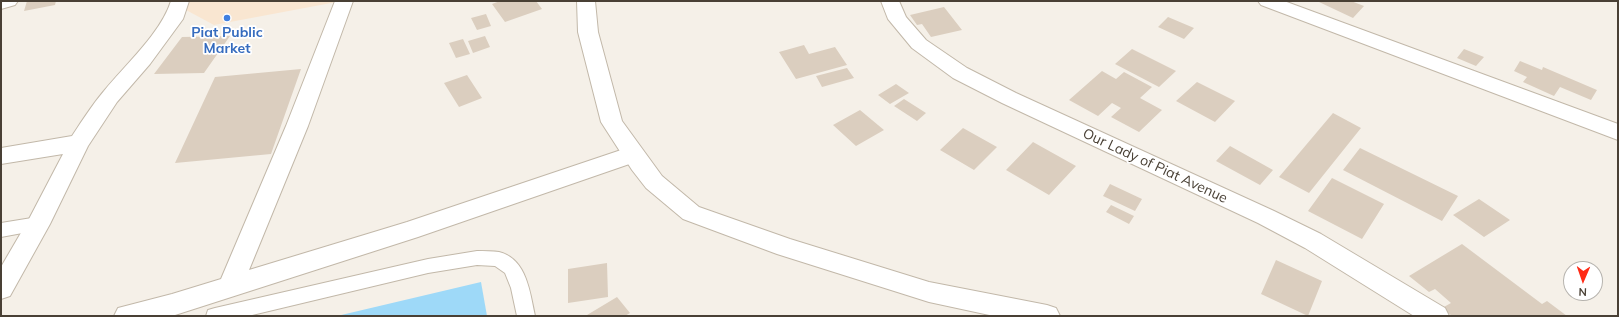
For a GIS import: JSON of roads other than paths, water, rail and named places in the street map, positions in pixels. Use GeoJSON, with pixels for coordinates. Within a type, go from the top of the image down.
{"type":"FeatureCollection","features":[{"type":"Feature","properties":{"kind":"street"},"geometry":{"type":"LineString","coordinates":[[1,4],[8,1]]}},
{"type":"Feature","properties":{"kind":"street"},"geometry":{"type":"LineString","coordinates":[[1,288],[38,224],[79,143],[110,97],[143,59],[176,15],[180,1]]}},
{"type":"Feature","properties":{"kind":"street"},"geometry":{"type":"LineString","coordinates":[[231,285],[297,126],[344,1]]}},
{"type":"Feature","properties":{"kind":"street"},"geometry":{"type":"LineString","coordinates":[[586,1],[588,32],[612,122],[654,182],[691,213],[786,247],[928,292],[1047,316]]}},
{"type":"Feature","properties":{"kind":"street","name":"Our Lady of Piat Avenue"},"geometry":{"type":"LineString","coordinates":[[890,1],[897,18],[919,44],[960,73],[1009,98],[1314,241],[1436,316]]}},
{"type":"Feature","properties":{"kind":"street"},"geometry":{"type":"LineString","coordinates":[[1267,1],[1618,132]]}},
{"type":"Feature","properties":{"kind":"street"},"geometry":{"type":"LineString","coordinates":[[1,156],[79,143]]}},
{"type":"Feature","properties":{"kind":"street"},"geometry":{"type":"LineString","coordinates":[[127,316],[172,305],[231,285],[410,230],[633,154]]}},
{"type":"Feature","properties":{"kind":"lane"},"geometry":{"type":"LineString","coordinates":[[1,230],[38,224]]}},
{"type":"Feature","properties":{"kind":"lane"},"geometry":{"type":"LineString","coordinates":[[215,316],[428,266],[477,258],[498,259],[512,268],[520,288],[526,316]]}},
{"type":"Feature","properties":{"kind":"water"},"geometry":{"type":"Polygon","coordinates":[[[481,282],[487,316],[337,316],[481,282]]]}},
{"type":"Feature","properties":{"kind":"place","name":"Piat Public Market"},"geometry":{"type":"Point","coordinates":[227,18]}}]}
